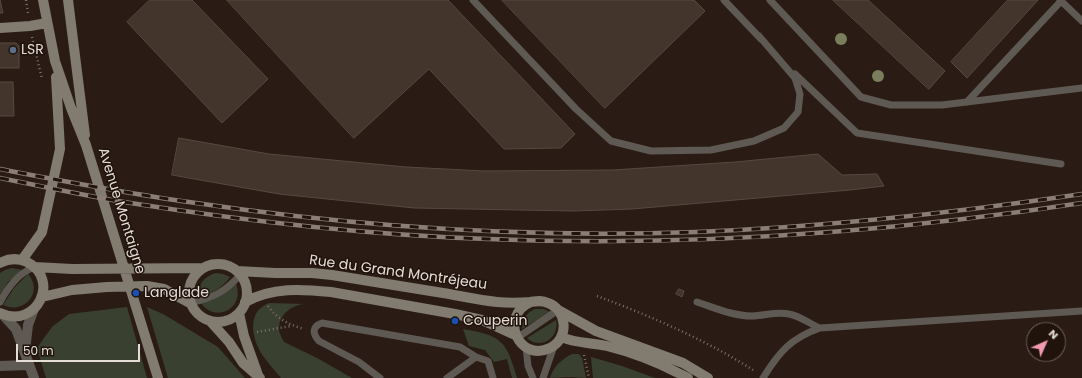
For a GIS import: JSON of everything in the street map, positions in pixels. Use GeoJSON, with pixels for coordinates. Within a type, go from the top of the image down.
{"type":"FeatureCollection","features":[{"type":"Feature","properties":{"kind":"street","name":"Avenue Montaigne"},"geometry":{"type":"LineString","coordinates":[[43,0],[55,61],[71,108],[86,145],[158,378]]}},
{"type":"Feature","properties":{"kind":"street","name":"Avenue Montaigne"},"geometry":{"type":"LineString","coordinates":[[68,0],[86,145]]}},
{"type":"Feature","properties":{"kind":"street"},"geometry":{"type":"LineString","coordinates":[[0,28],[47,23]]}},
{"type":"Feature","properties":{"kind":"street"},"geometry":{"type":"LineString","coordinates":[[22,260],[37,241],[44,226],[60,148],[55,61]]}},
{"type":"Feature","properties":{"kind":"street"},"geometry":{"type":"LineString","coordinates":[[0,263],[10,259],[22,260],[35,267],[40,274],[42,281],[42,297],[34,309],[28,326],[25,351]]}},
{"type":"Feature","properties":{"kind":"street","name":"Rue du Grand Montréjeau"},"geometry":{"type":"LineString","coordinates":[[35,267],[72,269],[202,268],[220,264],[229,266],[239,273],[325,274],[498,302],[546,302],[596,331],[683,363],[708,378]]}},
{"type":"Feature","properties":{"kind":"street"},"geometry":{"type":"LineString","coordinates":[[190,303],[190,283],[195,274],[202,268]]}},
{"type":"Feature","properties":{"kind":"street"},"geometry":{"type":"LineString","coordinates":[[42,297],[72,290],[147,286],[164,289],[190,303],[198,314],[206,319],[222,321],[228,320],[239,313],[245,302],[246,290],[239,273]]}},
{"type":"Feature","properties":{"kind":"street","name":"Rue du Grand Montréjeau"},"geometry":{"type":"LineString","coordinates":[[245,302],[258,295],[276,291],[311,290],[331,292],[482,320],[516,336],[526,347]]}},
{"type":"Feature","properties":{"kind":"street"},"geometry":{"type":"LineString","coordinates":[[516,336],[514,327],[516,315],[521,308],[531,302]]}},
{"type":"Feature","properties":{"kind":"street"},"geometry":{"type":"LineString","coordinates":[[2,314],[11,317],[18,317],[25,315],[34,309]]}},
{"type":"Feature","properties":{"kind":"street"},"geometry":{"type":"LineString","coordinates":[[526,347],[533,350],[542,351],[554,346],[564,330],[564,321],[558,310]]}},
{"type":"Feature","properties":{"kind":"street"},"geometry":{"type":"LineString","coordinates":[[239,313],[244,336],[259,377]]}},
{"type":"Feature","properties":{"kind":"street"},"geometry":{"type":"LineString","coordinates":[[2,314],[16,329],[34,378]]}},
{"type":"Feature","properties":{"kind":"street"},"geometry":{"type":"LineString","coordinates":[[210,320],[229,342],[243,363],[259,377]]}},
{"type":"Feature","properties":{"kind":"street"},"geometry":{"type":"LineString","coordinates":[[561,337],[574,342],[606,346],[641,356],[661,364],[683,377]]}},
{"type":"Feature","properties":{"kind":"street"},"geometry":{"type":"LineString","coordinates":[[0,366],[29,365]]}},
{"type":"Feature","properties":{"kind":"lane"},"geometry":{"type":"LineString","coordinates":[[473,0],[576,109],[611,141],[650,151],[711,150],[754,141],[784,128],[798,112],[800,94],[795,78],[759,36]]}},
{"type":"Feature","properties":{"kind":"lane"},"geometry":{"type":"LineString","coordinates":[[724,0],[801,80],[857,133],[1061,164]]}},
{"type":"Feature","properties":{"kind":"lane"},"geometry":{"type":"LineString","coordinates":[[770,0],[862,97],[891,105],[942,105],[1082,88]]}},
{"type":"Feature","properties":{"kind":"lane"},"geometry":{"type":"LineString","coordinates":[[967,102],[1061,0],[1082,20]]}},
{"type":"Feature","properties":{"kind":"lane"},"geometry":{"type":"LineString","coordinates":[[0,302],[5,293],[18,278],[31,268],[35,267]]}},
{"type":"Feature","properties":{"kind":"lane"},"geometry":{"type":"LineString","coordinates":[[190,303],[208,299],[218,294],[228,287],[239,273]]}},
{"type":"Feature","properties":{"kind":"lane"},"geometry":{"type":"LineString","coordinates":[[697,302],[731,314],[752,316],[773,312],[789,314],[802,318],[820,328]]}},
{"type":"Feature","properties":{"kind":"lane"},"geometry":{"type":"LineString","coordinates":[[516,336],[558,310]]}},
{"type":"Feature","properties":{"kind":"lane"},"geometry":{"type":"LineString","coordinates":[[763,378],[782,351],[795,339],[820,328],[1082,311]]}},
{"type":"Feature","properties":{"kind":"lane"},"geometry":{"type":"LineString","coordinates":[[380,378],[359,362],[319,341],[314,332],[314,328],[317,324],[322,322],[460,347],[476,357],[488,361],[493,378]]}},
{"type":"Feature","properties":{"kind":"lane"},"geometry":{"type":"LineString","coordinates":[[543,378],[544,370],[554,346]]}},
{"type":"Feature","properties":{"kind":"lane"},"geometry":{"type":"LineString","coordinates":[[526,347],[528,366],[533,378]]}},
{"type":"Feature","properties":{"kind":"lane"},"geometry":{"type":"LineString","coordinates":[[447,378],[476,357]]}},
{"type":"Feature","properties":{"kind":"path"},"geometry":{"type":"LineString","coordinates":[[597,296],[636,310],[705,343],[753,370]]}},
{"type":"Feature","properties":{"kind":"path"},"geometry":{"type":"LineString","coordinates":[[266,303],[281,319],[292,326],[314,332]]}},
{"type":"Feature","properties":{"kind":"path"},"geometry":{"type":"LineString","coordinates":[[254,333],[292,326]]}},
{"type":"Feature","properties":{"kind":"path"},"geometry":{"type":"LineString","coordinates":[[584,355],[589,378]]}},
{"type":"Feature","properties":{"kind":"green space"},"geometry":{"type":"Polygon","coordinates":[[[12,268],[22,270],[8,282],[0,295],[0,273],[12,268]]]}},
{"type":"Feature","properties":{"kind":"green space"},"geometry":{"type":"Polygon","coordinates":[[[216,273],[230,277],[216,290],[199,297],[199,288],[205,278],[216,273]]]}},
{"type":"Feature","properties":{"kind":"green space"},"geometry":{"type":"Polygon","coordinates":[[[28,274],[34,288],[33,294],[29,300],[18,307],[3,305],[14,288],[28,274]]]}},
{"type":"Feature","properties":{"kind":"green space"},"geometry":{"type":"Polygon","coordinates":[[[235,282],[238,291],[237,298],[234,305],[228,310],[215,312],[208,309],[201,303],[220,296],[235,282]]]}},
{"type":"Feature","properties":{"kind":"green space"},"geometry":{"type":"Polygon","coordinates":[[[269,303],[304,304],[291,308],[284,314],[280,322],[279,329],[284,342],[317,358],[352,378],[281,378],[260,351],[253,330],[253,324],[257,311],[269,303]]]}},
{"type":"Feature","properties":{"kind":"green space"},"geometry":{"type":"Polygon","coordinates":[[[127,307],[147,378],[46,378],[37,348],[52,327],[69,314],[127,307]]]}},
{"type":"Feature","properties":{"kind":"green space"},"geometry":{"type":"Polygon","coordinates":[[[147,307],[163,314],[218,347],[245,378],[168,378],[147,307]]]}},
{"type":"Feature","properties":{"kind":"green space"},"geometry":{"type":"Polygon","coordinates":[[[535,309],[544,309],[550,312],[522,329],[525,317],[535,309]]]}},
{"type":"Feature","properties":{"kind":"green space"},"geometry":{"type":"Polygon","coordinates":[[[556,320],[555,332],[548,340],[538,343],[532,342],[527,338],[556,320]]]}},
{"type":"Feature","properties":{"kind":"green space"},"geometry":{"type":"Polygon","coordinates":[[[463,329],[486,334],[500,342],[509,355],[517,378],[512,378],[507,359],[494,362],[485,350],[469,346],[463,329]]]}},
{"type":"Feature","properties":{"kind":"green space"},"geometry":{"type":"Polygon","coordinates":[[[572,354],[579,354],[582,358],[586,378],[550,378],[553,370],[558,364],[572,354]]]}},
{"type":"Feature","properties":{"kind":"green space"},"geometry":{"type":"Polygon","coordinates":[[[591,357],[622,366],[655,378],[593,378],[591,357]]]}},
{"type":"Feature","properties":{"kind":"building"},"geometry":{"type":"Polygon","coordinates":[[[0,0],[3,13],[0,13],[0,0]]]}},
{"type":"Feature","properties":{"kind":"building"},"geometry":{"type":"Polygon","coordinates":[[[150,0],[192,0],[268,79],[222,123],[127,22],[150,0]]]}},
{"type":"Feature","properties":{"kind":"building"},"geometry":{"type":"Polygon","coordinates":[[[227,0],[448,0],[575,134],[561,148],[504,149],[429,69],[354,138],[227,0]]]}},
{"type":"Feature","properties":{"kind":"building"},"geometry":{"type":"Polygon","coordinates":[[[502,0],[694,0],[705,11],[605,108],[502,0]]]}},
{"type":"Feature","properties":{"kind":"building"},"geometry":{"type":"Polygon","coordinates":[[[833,0],[868,0],[945,71],[929,89],[833,0]]]}},
{"type":"Feature","properties":{"kind":"building"},"geometry":{"type":"Polygon","coordinates":[[[1008,0],[1038,0],[967,78],[951,62],[1008,0]]]}},
{"type":"Feature","properties":{"kind":"building"},"geometry":{"type":"Polygon","coordinates":[[[0,43],[16,43],[19,46],[19,68],[0,68],[0,43]]]}},
{"type":"Feature","properties":{"kind":"building"},"geometry":{"type":"Polygon","coordinates":[[[0,82],[13,82],[14,116],[0,116],[0,82]]]}},
{"type":"Feature","properties":{"kind":"building"},"geometry":{"type":"Polygon","coordinates":[[[179,138],[269,154],[406,167],[484,171],[613,170],[735,162],[818,154],[842,175],[877,174],[884,186],[632,209],[573,211],[414,208],[279,194],[172,175],[179,138]]]}},
{"type":"Feature","properties":{"kind":"building"},"geometry":{"type":"Polygon","coordinates":[[[679,289],[684,291],[682,297],[676,294],[679,289]]]}},
{"type":"Feature","properties":{"kind":"railway"},"geometry":{"type":"LineString","coordinates":[[0,169],[94,187],[252,211],[378,224],[505,232],[696,232],[793,227],[938,213],[1082,194]]}},
{"type":"Feature","properties":{"kind":"railway"},"geometry":{"type":"LineString","coordinates":[[0,178],[124,202],[260,221],[351,231],[442,237],[563,241],[711,239],[860,230],[1082,203]]}},
{"type":"Feature","properties":{"kind":"place","name":"LSR"},"geometry":{"type":"Point","coordinates":[13,50]}},
{"type":"Feature","properties":{"kind":"place","name":"Langlade"},"geometry":{"type":"Point","coordinates":[136,293]}},
{"type":"Feature","properties":{"kind":"place","name":"Couperin"},"geometry":{"type":"Point","coordinates":[455,321]}}]}
